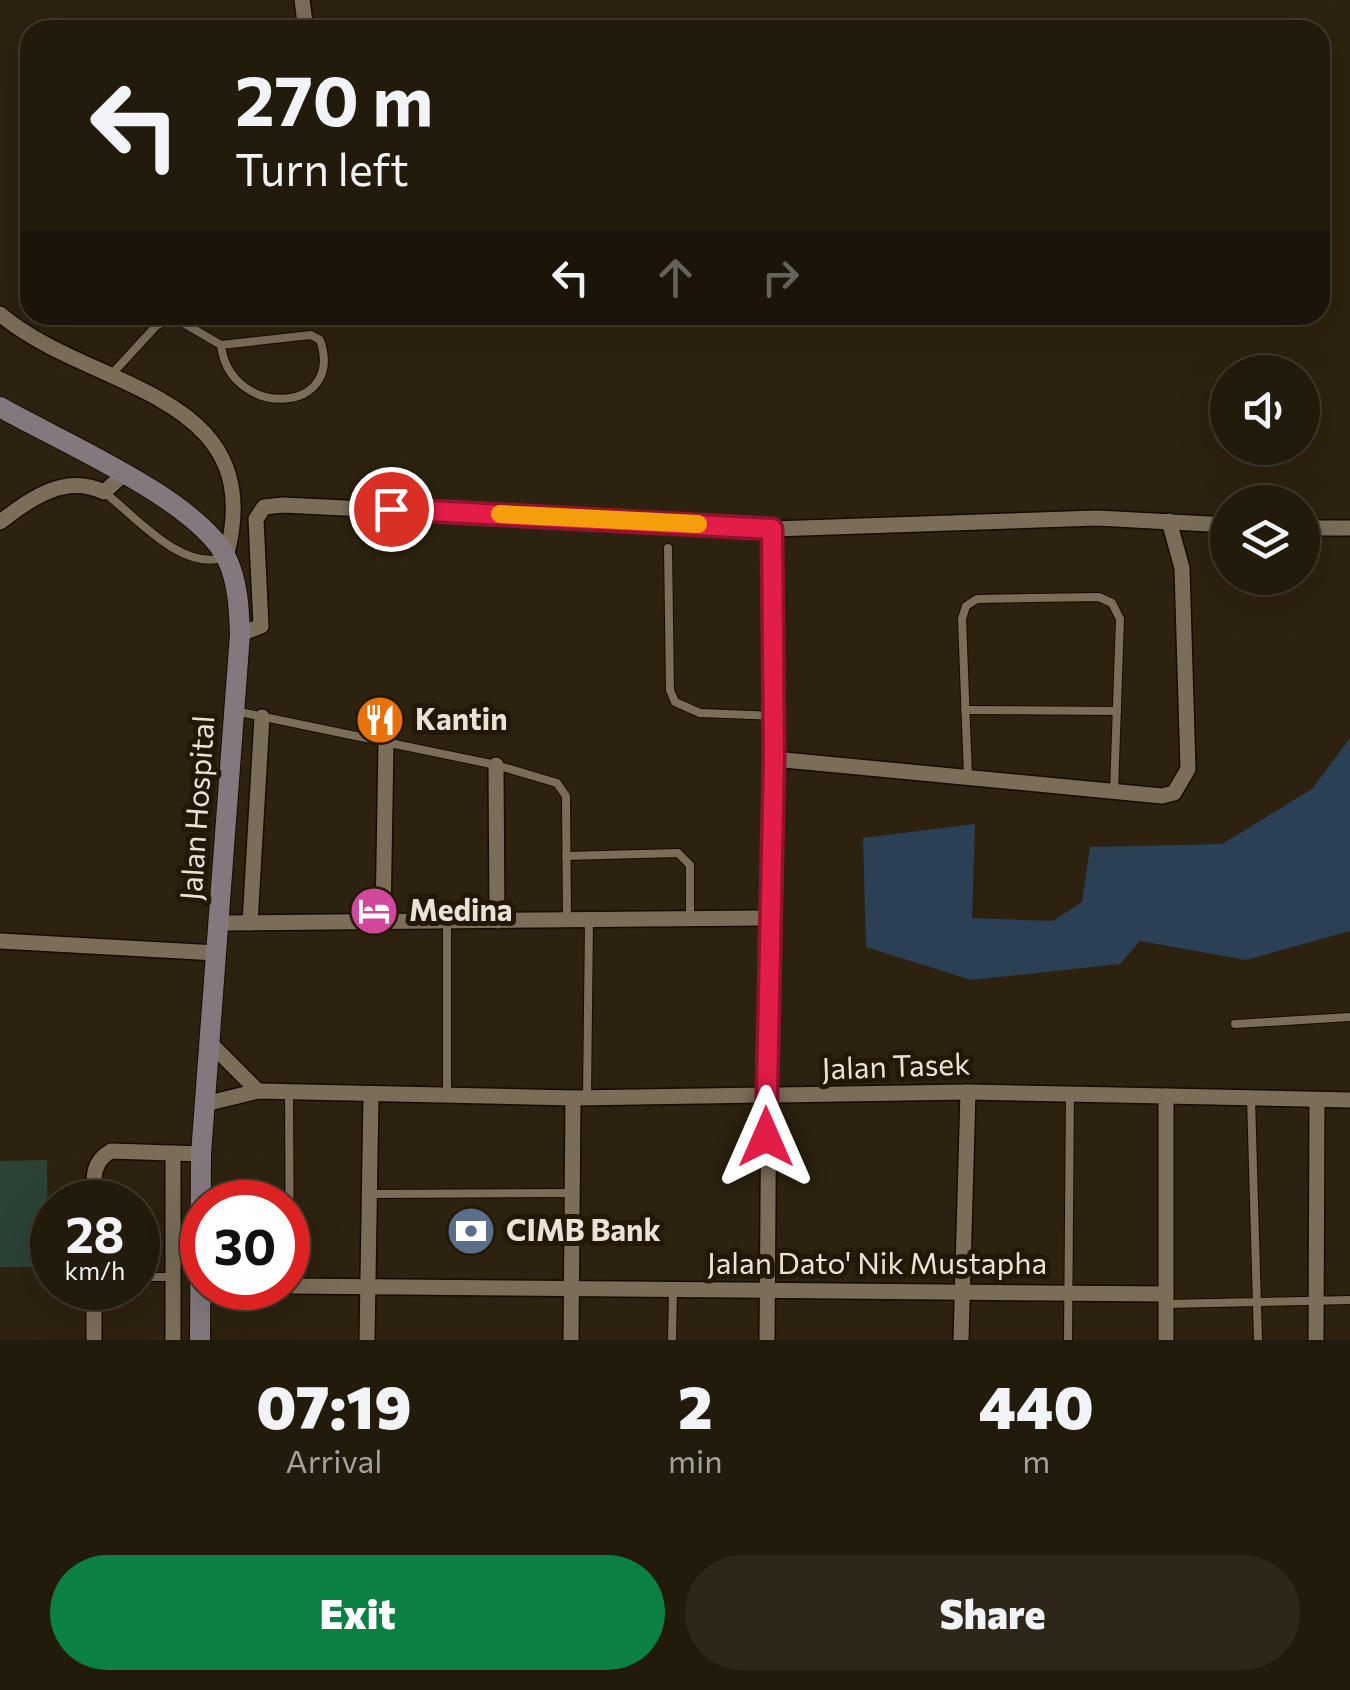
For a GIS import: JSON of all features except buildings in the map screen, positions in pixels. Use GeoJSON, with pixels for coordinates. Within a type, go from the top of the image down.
{"type":"FeatureCollection","features":[{"type":"Feature","properties":{"kind":"main road","name":"Jalan Hospital"},"geometry":{"type":"LineString","coordinates":[[0,406],[179,508],[226,556],[239,603],[235,711],[201,1180]]}},
{"type":"Feature","properties":{"kind":"main road","name":"Jalan Hospital"},"geometry":{"type":"LineString","coordinates":[[200,1340],[201,1310]]}},
{"type":"Feature","properties":{"kind":"street"},"geometry":{"type":"LineString","coordinates":[[0,314],[65,356],[186,412],[216,444],[231,488],[232,534],[226,556]]}},
{"type":"Feature","properties":{"kind":"street"},"geometry":{"type":"LineString","coordinates":[[0,522],[56,486],[94,487],[104,492],[122,476]]}},
{"type":"Feature","properties":{"kind":"street"},"geometry":{"type":"LineString","coordinates":[[240,634],[261,626],[256,519],[264,507],[772,529],[932,520],[1210,524]]}},
{"type":"Feature","properties":{"kind":"street"},"geometry":{"type":"LineString","coordinates":[[774,759],[1174,793],[1188,769],[1182,568],[1169,521]]}},
{"type":"Feature","properties":{"kind":"street"},"geometry":{"type":"LineString","coordinates":[[1320,528],[1350,528]]}},
{"type":"Feature","properties":{"kind":"street"},"geometry":{"type":"LineString","coordinates":[[766,1340],[766,1098],[774,759],[772,529]]}},
{"type":"Feature","properties":{"kind":"street"},"geometry":{"type":"LineString","coordinates":[[250,923],[262,717]]}},
{"type":"Feature","properties":{"kind":"street"},"geometry":{"type":"LineString","coordinates":[[383,921],[386,742]]}},
{"type":"Feature","properties":{"kind":"street"},"geometry":{"type":"LineString","coordinates":[[496,765],[498,920]]}},
{"type":"Feature","properties":{"kind":"street"},"geometry":{"type":"LineString","coordinates":[[220,924],[769,918]]}},
{"type":"Feature","properties":{"kind":"street"},"geometry":{"type":"LineString","coordinates":[[0,941],[217,953]]}},
{"type":"Feature","properties":{"kind":"street"},"geometry":{"type":"LineString","coordinates":[[210,1043],[258,1090]]}},
{"type":"Feature","properties":{"kind":"street","name":"Jalan Tasek"},"geometry":{"type":"LineString","coordinates":[[205,1104],[258,1090],[580,1098],[1070,1092],[1350,1100]]}},
{"type":"Feature","properties":{"kind":"street"},"geometry":{"type":"LineString","coordinates":[[961,1340],[968,1092]]}},
{"type":"Feature","properties":{"kind":"street"},"geometry":{"type":"LineString","coordinates":[[367,1340],[371,1095]]}},
{"type":"Feature","properties":{"kind":"street"},"geometry":{"type":"LineString","coordinates":[[1166,1096],[1166,1340]]}},
{"type":"Feature","properties":{"kind":"street"},"geometry":{"type":"LineString","coordinates":[[571,1340],[572,1193],[580,1098]]}},
{"type":"Feature","properties":{"kind":"street"},"geometry":{"type":"LineString","coordinates":[[1316,1340],[1317,1100]]}},
{"type":"Feature","properties":{"kind":"street"},"geometry":{"type":"LineString","coordinates":[[94,1180],[100,1157],[110,1151],[201,1154]]}},
{"type":"Feature","properties":{"kind":"street"},"geometry":{"type":"LineString","coordinates":[[173,1153],[173,1340]]}},
{"type":"Feature","properties":{"kind":"street","name":"Jalan Dato' Nik Mustapha"},"geometry":{"type":"LineString","coordinates":[[310,1286],[1068,1292],[1165,1299]]}},
{"type":"Feature","properties":{"kind":"street"},"geometry":{"type":"LineString","coordinates":[[94,1310],[94,1340]]}},
{"type":"Feature","properties":{"kind":"lane"},"geometry":{"type":"LineString","coordinates":[[111,375],[140,340],[162,325]]}},
{"type":"Feature","properties":{"kind":"lane"},"geometry":{"type":"LineString","coordinates":[[189,325],[221,345],[311,335],[320,340],[324,366],[316,385],[300,397],[272,399],[234,381],[221,345]]}},
{"type":"Feature","properties":{"kind":"lane"},"geometry":{"type":"LineString","coordinates":[[104,492],[182,553],[198,560],[226,556]]}},
{"type":"Feature","properties":{"kind":"lane"},"geometry":{"type":"LineString","coordinates":[[668,548],[670,690],[675,702],[700,713],[774,716]]}},
{"type":"Feature","properties":{"kind":"lane"},"geometry":{"type":"LineString","coordinates":[[968,776],[962,618],[966,606],[977,599],[1099,597],[1112,603],[1120,619],[1114,790]]}},
{"type":"Feature","properties":{"kind":"lane"},"geometry":{"type":"LineString","coordinates":[[966,710],[1117,711]]}},
{"type":"Feature","properties":{"kind":"lane"},"geometry":{"type":"LineString","coordinates":[[235,711],[496,765],[562,787],[567,920]]}},
{"type":"Feature","properties":{"kind":"lane"},"geometry":{"type":"LineString","coordinates":[[566,856],[678,853],[690,865],[690,918]]}},
{"type":"Feature","properties":{"kind":"lane"},"geometry":{"type":"LineString","coordinates":[[580,1098],[589,920]]}},
{"type":"Feature","properties":{"kind":"lane"},"geometry":{"type":"LineString","coordinates":[[447,921],[447,1096]]}},
{"type":"Feature","properties":{"kind":"lane"},"geometry":{"type":"LineString","coordinates":[[1236,1024],[1350,1017]]}},
{"type":"Feature","properties":{"kind":"lane"},"geometry":{"type":"LineString","coordinates":[[289,1092],[289,1180]]}},
{"type":"Feature","properties":{"kind":"lane"},"geometry":{"type":"LineString","coordinates":[[1068,1340],[1070,1092]]}},
{"type":"Feature","properties":{"kind":"lane"},"geometry":{"type":"LineString","coordinates":[[1251,1098],[1258,1340]]}},
{"type":"Feature","properties":{"kind":"lane"},"geometry":{"type":"LineString","coordinates":[[370,1194],[572,1193]]}},
{"type":"Feature","properties":{"kind":"lane"},"geometry":{"type":"LineString","coordinates":[[160,1277],[173,1277]]}},
{"type":"Feature","properties":{"kind":"lane"},"geometry":{"type":"LineString","coordinates":[[672,1289],[672,1340]]}},
{"type":"Feature","properties":{"kind":"lane"},"geometry":{"type":"LineString","coordinates":[[1165,1299],[1350,1300]]}},
{"type":"Feature","properties":{"kind":"green space"},"geometry":{"type":"Polygon","coordinates":[[[47,1160],[47,1180],[30,1180],[30,1267],[0,1267],[0,1161],[47,1160]]]}},
{"type":"Feature","properties":{"kind":"water"},"geometry":{"type":"Polygon","coordinates":[[[1350,738],[1350,931],[1246,960],[1140,941],[1120,964],[971,980],[866,947],[863,838],[975,824],[972,918],[1053,921],[1082,902],[1090,847],[1222,844],[1312,789],[1350,738]]]}},
{"type":"Feature","properties":{"kind":"slow traffic"},"geometry":{"type":"LineString","coordinates":[[500,514],[698,524]]}},
{"type":"Feature","properties":{"kind":"place","name":"Kantin"},"geometry":{"type":"Point","coordinates":[380,720]}},
{"type":"Feature","properties":{"kind":"place","name":"Medina"},"geometry":{"type":"Point","coordinates":[374,911]}},
{"type":"Feature","properties":{"kind":"place","name":"CIMB Bank"},"geometry":{"type":"Point","coordinates":[471,1231]}},
{"type":"Feature","properties":{"kind":"route"},"geometry":{"type":"LineString","coordinates":[[391,509],[772,529],[774,759],[766,1137]]}}]}
